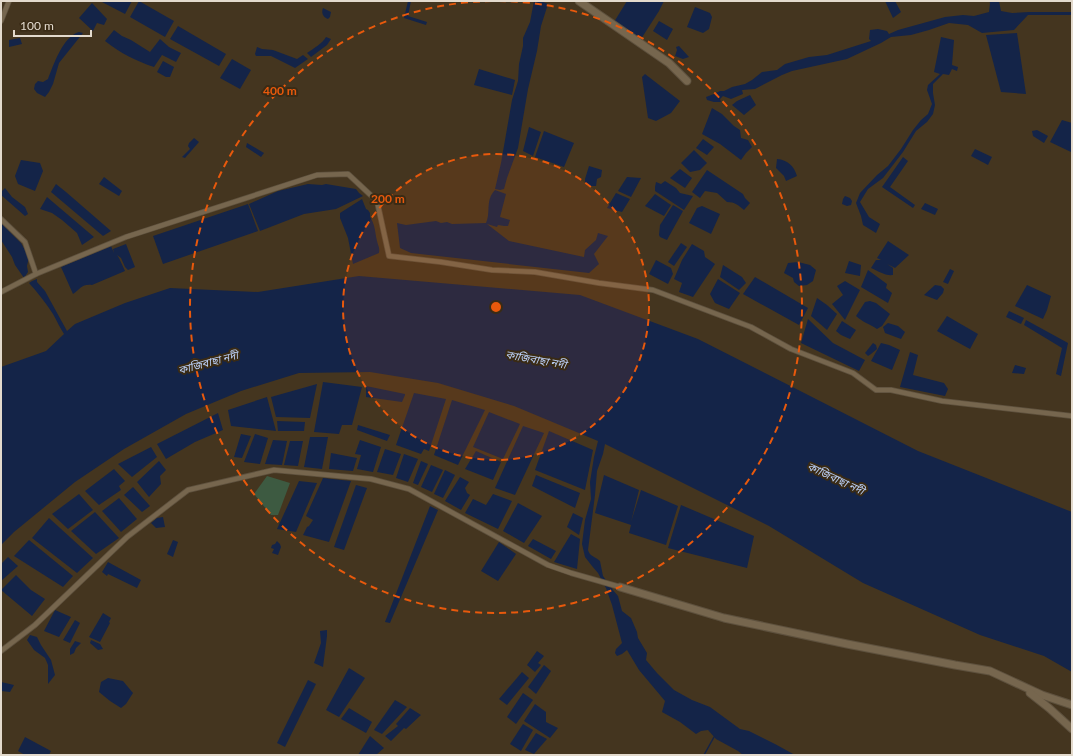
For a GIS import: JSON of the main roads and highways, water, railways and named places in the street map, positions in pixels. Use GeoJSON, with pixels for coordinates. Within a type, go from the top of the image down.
{"type":"FeatureCollection","features":[{"type":"Feature","properties":{"kind":"water"},"geometry":{"type":"Polygon","coordinates":[[[102,1],[132,1],[125,14],[102,1]]]}},
{"type":"Feature","properties":{"kind":"water"},"geometry":{"type":"Polygon","coordinates":[[[139,1],[174,21],[165,37],[130,17],[139,1]]]}},
{"type":"Feature","properties":{"kind":"water"},"geometry":{"type":"Polygon","coordinates":[[[408,1],[411,1],[408,16],[427,22],[426,25],[404,18],[408,1]]]}},
{"type":"Feature","properties":{"kind":"water"},"geometry":{"type":"Polygon","coordinates":[[[534,1],[541,1],[548,4],[541,26],[518,148],[504,189],[500,190],[495,189],[512,100],[518,81],[523,38],[530,22],[534,1]]]}},
{"type":"Feature","properties":{"kind":"water"},"geometry":{"type":"Polygon","coordinates":[[[627,1],[664,1],[641,39],[614,22],[627,1]]]}},
{"type":"Feature","properties":{"kind":"water"},"geometry":{"type":"Polygon","coordinates":[[[885,1],[895,1],[901,12],[893,18],[885,1]]]}},
{"type":"Feature","properties":{"kind":"water"},"geometry":{"type":"Polygon","coordinates":[[[989,1],[999,1],[1001,11],[1012,13],[1072,12],[1072,15],[1028,15],[1014,30],[982,33],[968,25],[949,23],[911,35],[891,37],[847,59],[792,71],[755,89],[742,90],[743,94],[731,99],[723,96],[720,99],[721,102],[707,100],[706,97],[732,87],[745,84],[762,72],[777,70],[785,64],[809,57],[827,55],[871,41],[869,39],[870,30],[878,29],[887,31],[889,34],[898,30],[945,17],[963,15],[974,16],[989,12],[989,1]]]}},
{"type":"Feature","properties":{"kind":"water"},"geometry":{"type":"Polygon","coordinates":[[[92,3],[107,19],[104,25],[97,23],[93,31],[79,18],[92,3]]]}},
{"type":"Feature","properties":{"kind":"water"},"geometry":{"type":"Polygon","coordinates":[[[695,7],[710,13],[712,17],[709,29],[703,33],[687,27],[695,7]]]}},
{"type":"Feature","properties":{"kind":"water"},"geometry":{"type":"Polygon","coordinates":[[[323,8],[331,12],[328,19],[323,15],[323,8]]]}},
{"type":"Feature","properties":{"kind":"water"},"geometry":{"type":"Polygon","coordinates":[[[659,21],[673,29],[667,40],[653,31],[659,21]]]}},
{"type":"Feature","properties":{"kind":"water"},"geometry":{"type":"Polygon","coordinates":[[[178,26],[226,54],[219,66],[170,39],[178,26]]]}},
{"type":"Feature","properties":{"kind":"water"},"geometry":{"type":"Polygon","coordinates":[[[114,30],[150,52],[160,39],[169,47],[181,53],[176,62],[162,55],[154,67],[128,56],[105,41],[114,30]]]}},
{"type":"Feature","properties":{"kind":"water"},"geometry":{"type":"Polygon","coordinates":[[[79,32],[83,33],[59,63],[49,92],[45,97],[37,93],[34,89],[35,84],[38,81],[43,82],[48,79],[63,45],[68,39],[79,32]]]}},
{"type":"Feature","properties":{"kind":"water"},"geometry":{"type":"Polygon","coordinates":[[[1017,33],[1026,94],[1001,92],[986,35],[1017,33]]]}},
{"type":"Feature","properties":{"kind":"water"},"geometry":{"type":"Polygon","coordinates":[[[326,37],[331,39],[327,45],[311,57],[307,53],[320,44],[326,37]]]}},
{"type":"Feature","properties":{"kind":"water"},"geometry":{"type":"Polygon","coordinates":[[[941,37],[954,40],[952,65],[958,67],[957,71],[952,69],[949,75],[943,74],[933,84],[935,105],[933,114],[927,122],[916,131],[903,152],[883,178],[868,189],[860,202],[869,217],[880,224],[876,233],[863,225],[856,203],[860,193],[888,166],[913,130],[928,114],[932,104],[927,90],[928,85],[940,74],[934,72],[941,37]]]}},
{"type":"Feature","properties":{"kind":"water"},"geometry":{"type":"Polygon","coordinates":[[[20,38],[22,44],[9,47],[9,40],[20,38]]]}},
{"type":"Feature","properties":{"kind":"water"},"geometry":{"type":"Polygon","coordinates":[[[679,46],[689,57],[683,59],[675,56],[677,50],[676,47],[679,46]]]}},
{"type":"Feature","properties":{"kind":"water"},"geometry":{"type":"Polygon","coordinates":[[[257,47],[273,50],[297,59],[303,55],[308,59],[295,68],[271,56],[256,56],[255,54],[257,47]]]}},
{"type":"Feature","properties":{"kind":"water"},"geometry":{"type":"Polygon","coordinates":[[[232,59],[251,70],[240,89],[220,78],[232,59]]]}},
{"type":"Feature","properties":{"kind":"water"},"geometry":{"type":"Polygon","coordinates":[[[163,61],[174,67],[170,77],[166,77],[157,72],[163,61]]]}},
{"type":"Feature","properties":{"kind":"water"},"geometry":{"type":"Polygon","coordinates":[[[479,69],[515,80],[512,95],[474,85],[479,69]]]}},
{"type":"Feature","properties":{"kind":"water"},"geometry":{"type":"Polygon","coordinates":[[[645,74],[680,101],[671,113],[656,121],[648,118],[642,77],[645,74]]]}},
{"type":"Feature","properties":{"kind":"water"},"geometry":{"type":"Polygon","coordinates":[[[750,95],[756,105],[744,115],[732,105],[750,95]]]}},
{"type":"Feature","properties":{"kind":"water"},"geometry":{"type":"Polygon","coordinates":[[[712,108],[722,114],[740,130],[741,138],[748,140],[752,147],[741,160],[720,144],[702,134],[712,108]]]}},
{"type":"Feature","properties":{"kind":"water"},"geometry":{"type":"Polygon","coordinates":[[[1062,120],[1072,123],[1071,152],[1050,142],[1062,120]]]}},
{"type":"Feature","properties":{"kind":"water"},"geometry":{"type":"Polygon","coordinates":[[[529,127],[541,132],[533,156],[523,151],[529,127]]]}},
{"type":"Feature","properties":{"kind":"water"},"geometry":{"type":"Polygon","coordinates":[[[1037,130],[1048,136],[1044,143],[1033,136],[1032,131],[1037,130]]]}},
{"type":"Feature","properties":{"kind":"water"},"geometry":{"type":"Polygon","coordinates":[[[544,131],[574,143],[564,167],[535,157],[544,131]]]}},
{"type":"Feature","properties":{"kind":"water"},"geometry":{"type":"Polygon","coordinates":[[[194,138],[199,142],[185,158],[182,157],[190,149],[188,146],[189,143],[194,138]]]}},
{"type":"Feature","properties":{"kind":"water"},"geometry":{"type":"Polygon","coordinates":[[[703,139],[714,147],[707,155],[696,148],[703,139]]]}},
{"type":"Feature","properties":{"kind":"water"},"geometry":{"type":"Polygon","coordinates":[[[247,143],[264,153],[261,157],[246,147],[247,143]]]}},
{"type":"Feature","properties":{"kind":"water"},"geometry":{"type":"Polygon","coordinates":[[[975,149],[992,157],[988,165],[971,156],[975,149]]]}},
{"type":"Feature","properties":{"kind":"water"},"geometry":{"type":"Polygon","coordinates":[[[694,150],[707,163],[700,170],[690,172],[681,163],[694,150]]]}},
{"type":"Feature","properties":{"kind":"water"},"geometry":{"type":"Polygon","coordinates":[[[903,157],[908,161],[890,187],[915,205],[913,208],[882,187],[903,157]]]}},
{"type":"Feature","properties":{"kind":"water"},"geometry":{"type":"Polygon","coordinates":[[[777,159],[790,164],[797,176],[786,181],[784,176],[776,168],[777,159]]]}},
{"type":"Feature","properties":{"kind":"water"},"geometry":{"type":"Polygon","coordinates":[[[21,160],[40,163],[43,171],[35,191],[18,184],[15,176],[21,160]]]}},
{"type":"Feature","properties":{"kind":"water"},"geometry":{"type":"Polygon","coordinates":[[[589,166],[602,170],[601,177],[597,179],[596,186],[588,186],[585,183],[589,166]]]}},
{"type":"Feature","properties":{"kind":"water"},"geometry":{"type":"Polygon","coordinates":[[[680,169],[692,178],[685,188],[670,178],[680,169]]]}},
{"type":"Feature","properties":{"kind":"water"},"geometry":{"type":"Polygon","coordinates":[[[707,170],[743,194],[750,203],[744,210],[734,203],[727,202],[717,193],[705,191],[700,198],[692,192],[707,170]]]}},
{"type":"Feature","properties":{"kind":"water"},"geometry":{"type":"Polygon","coordinates":[[[104,177],[122,191],[119,196],[99,184],[104,177]]]}},
{"type":"Feature","properties":{"kind":"water"},"geometry":{"type":"Polygon","coordinates":[[[627,177],[641,178],[631,197],[618,191],[627,177]]]}},
{"type":"Feature","properties":{"kind":"water"},"geometry":{"type":"Polygon","coordinates":[[[665,181],[676,188],[680,193],[693,196],[684,210],[655,191],[656,182],[661,184],[665,181]]]}},
{"type":"Feature","properties":{"kind":"water"},"geometry":{"type":"Polygon","coordinates":[[[56,184],[111,231],[103,236],[51,192],[56,184]]]}},
{"type":"Feature","properties":{"kind":"water"},"geometry":{"type":"Polygon","coordinates":[[[308,184],[326,184],[356,189],[363,196],[336,209],[304,214],[260,231],[249,204],[278,191],[308,184]]]}},
{"type":"Feature","properties":{"kind":"water"},"geometry":{"type":"Polygon","coordinates":[[[5,188],[12,197],[25,207],[28,214],[25,216],[1,195],[1,192],[5,188]]]}},
{"type":"Feature","properties":{"kind":"water"},"geometry":{"type":"Polygon","coordinates":[[[495,190],[506,194],[500,217],[510,220],[508,226],[498,225],[497,227],[487,224],[509,241],[584,257],[585,250],[596,240],[598,233],[608,236],[594,254],[599,264],[589,273],[411,253],[400,248],[397,223],[406,225],[436,221],[452,224],[486,223],[490,198],[495,190]]]}},
{"type":"Feature","properties":{"kind":"water"},"geometry":{"type":"Polygon","coordinates":[[[616,193],[630,199],[622,212],[607,208],[616,193]]]}},
{"type":"Feature","properties":{"kind":"water"},"geometry":{"type":"Polygon","coordinates":[[[655,194],[671,205],[664,216],[645,206],[655,194]]]}},
{"type":"Feature","properties":{"kind":"water"},"geometry":{"type":"Polygon","coordinates":[[[845,196],[850,198],[852,201],[851,205],[847,206],[842,204],[845,196]]]}},
{"type":"Feature","properties":{"kind":"water"},"geometry":{"type":"Polygon","coordinates":[[[47,197],[94,237],[82,245],[77,233],[62,220],[52,213],[40,209],[47,197]]]}},
{"type":"Feature","properties":{"kind":"water"},"geometry":{"type":"Polygon","coordinates":[[[362,199],[366,209],[370,213],[370,217],[374,225],[379,253],[353,264],[348,238],[340,218],[340,213],[362,199]]]}},
{"type":"Feature","properties":{"kind":"water"},"geometry":{"type":"Polygon","coordinates":[[[925,203],[938,209],[935,215],[921,209],[925,203]]]}},
{"type":"Feature","properties":{"kind":"water"},"geometry":{"type":"Polygon","coordinates":[[[248,204],[258,231],[163,264],[153,236],[248,204]]]}},
{"type":"Feature","properties":{"kind":"water"},"geometry":{"type":"Polygon","coordinates":[[[673,205],[683,211],[667,240],[659,235],[660,225],[673,205]]]}},
{"type":"Feature","properties":{"kind":"water"},"geometry":{"type":"Polygon","coordinates":[[[702,206],[720,214],[711,234],[689,223],[697,208],[702,206]]]}},
{"type":"Feature","properties":{"kind":"water"},"geometry":{"type":"Polygon","coordinates":[[[1,223],[21,243],[29,257],[27,266],[28,272],[24,278],[1,240],[1,223]]]}},
{"type":"Feature","properties":{"kind":"water"},"geometry":{"type":"Polygon","coordinates":[[[888,241],[909,255],[895,268],[887,264],[893,268],[893,275],[884,274],[871,268],[876,260],[881,260],[877,258],[888,241]]]}},
{"type":"Feature","properties":{"kind":"water"},"geometry":{"type":"Polygon","coordinates":[[[681,243],[687,247],[674,266],[668,262],[681,243]]]}},
{"type":"Feature","properties":{"kind":"water"},"geometry":{"type":"Polygon","coordinates":[[[126,244],[135,267],[128,270],[121,258],[117,255],[125,271],[92,285],[83,286],[73,294],[61,267],[111,246],[114,253],[113,249],[126,244]]]}},
{"type":"Feature","properties":{"kind":"water"},"geometry":{"type":"Polygon","coordinates":[[[692,244],[704,251],[705,257],[715,264],[693,297],[679,292],[682,283],[674,279],[682,260],[692,244]]]}},
{"type":"Feature","properties":{"kind":"water"},"geometry":{"type":"Polygon","coordinates":[[[656,260],[671,268],[673,274],[668,284],[649,274],[656,260]]]}},
{"type":"Feature","properties":{"kind":"water"},"geometry":{"type":"Polygon","coordinates":[[[849,261],[861,265],[860,276],[845,273],[849,261]]]}},
{"type":"Feature","properties":{"kind":"water"},"geometry":{"type":"Polygon","coordinates":[[[798,262],[810,265],[816,270],[813,281],[807,285],[799,286],[794,282],[793,278],[784,273],[788,263],[798,262]]]}},
{"type":"Feature","properties":{"kind":"water"},"geometry":{"type":"Polygon","coordinates":[[[723,265],[742,277],[746,283],[739,290],[720,277],[723,265]]]}},
{"type":"Feature","properties":{"kind":"water"},"geometry":{"type":"Polygon","coordinates":[[[950,269],[954,271],[948,284],[943,282],[950,269]]]}},
{"type":"Feature","properties":{"kind":"water"},"geometry":{"type":"Polygon","coordinates":[[[868,270],[887,284],[886,288],[892,293],[888,303],[861,287],[868,270]]]}},
{"type":"Feature","properties":{"kind":"water","name":"কাজিবাছা নদী"},"geometry":{"type":"Polygon","coordinates":[[[359,276],[580,295],[698,339],[918,451],[1072,512],[1072,672],[1044,656],[980,635],[863,583],[769,526],[605,444],[597,471],[588,550],[591,555],[600,561],[603,576],[618,596],[622,611],[631,618],[638,638],[647,653],[646,660],[674,690],[692,700],[710,707],[740,729],[749,731],[795,755],[743,755],[716,739],[708,730],[701,731],[696,734],[680,722],[662,712],[665,701],[639,670],[627,650],[617,656],[615,653],[616,649],[622,643],[612,605],[606,588],[598,573],[585,557],[582,544],[585,520],[591,499],[590,482],[598,441],[514,406],[438,383],[370,372],[299,373],[241,391],[186,414],[124,449],[75,482],[14,532],[1,545],[1,367],[46,351],[64,334],[53,314],[29,283],[37,279],[37,282],[45,291],[67,331],[75,324],[125,303],[170,288],[258,292],[359,276]]]}},
{"type":"Feature","properties":{"kind":"water"},"geometry":{"type":"Polygon","coordinates":[[[755,277],[808,308],[799,325],[743,294],[755,277]]]}},
{"type":"Feature","properties":{"kind":"water"},"geometry":{"type":"Polygon","coordinates":[[[718,279],[740,293],[729,309],[715,303],[710,294],[718,279]]]}},
{"type":"Feature","properties":{"kind":"water"},"geometry":{"type":"Polygon","coordinates":[[[845,281],[860,290],[845,320],[832,304],[843,295],[837,286],[845,281]]]}},
{"type":"Feature","properties":{"kind":"water"},"geometry":{"type":"Polygon","coordinates":[[[935,285],[941,286],[944,289],[943,293],[937,300],[924,295],[935,285]]]}},
{"type":"Feature","properties":{"kind":"water"},"geometry":{"type":"Polygon","coordinates":[[[1027,285],[1051,296],[1043,319],[1015,306],[1027,285]]]}},
{"type":"Feature","properties":{"kind":"water"},"geometry":{"type":"Polygon","coordinates":[[[817,298],[837,314],[827,330],[811,316],[817,298]]]}},
{"type":"Feature","properties":{"kind":"water"},"geometry":{"type":"Polygon","coordinates":[[[870,301],[876,303],[890,314],[882,326],[877,329],[856,316],[865,302],[870,301]]]}},
{"type":"Feature","properties":{"kind":"water"},"geometry":{"type":"Polygon","coordinates":[[[1009,311],[1024,318],[1021,324],[1006,317],[1009,311]]]}},
{"type":"Feature","properties":{"kind":"water"},"geometry":{"type":"Polygon","coordinates":[[[947,316],[978,334],[970,349],[937,331],[947,316]]]}},
{"type":"Feature","properties":{"kind":"water"},"geometry":{"type":"Polygon","coordinates":[[[808,319],[833,343],[865,360],[859,371],[801,343],[808,319]]]}},
{"type":"Feature","properties":{"kind":"water"},"geometry":{"type":"Polygon","coordinates":[[[1026,320],[1068,343],[1061,376],[1056,374],[1062,348],[1024,325],[1026,320]]]}},
{"type":"Feature","properties":{"kind":"water"},"geometry":{"type":"Polygon","coordinates":[[[842,321],[856,330],[850,339],[836,331],[842,321]]]}},
{"type":"Feature","properties":{"kind":"water"},"geometry":{"type":"Polygon","coordinates":[[[888,323],[898,326],[905,332],[901,339],[885,333],[883,327],[888,323]]]}},
{"type":"Feature","properties":{"kind":"water"},"geometry":{"type":"Polygon","coordinates":[[[873,343],[876,345],[877,349],[868,356],[865,353],[873,343]]]}},
{"type":"Feature","properties":{"kind":"water"},"geometry":{"type":"Polygon","coordinates":[[[881,343],[900,350],[892,370],[871,361],[881,343]]]}},
{"type":"Feature","properties":{"kind":"water"},"geometry":{"type":"Polygon","coordinates":[[[910,352],[918,355],[913,375],[944,383],[948,389],[945,396],[900,387],[910,352]]]}},
{"type":"Feature","properties":{"kind":"water"},"geometry":{"type":"Polygon","coordinates":[[[1015,365],[1026,368],[1024,374],[1012,373],[1015,365]]]}},
{"type":"Feature","properties":{"kind":"water"},"geometry":{"type":"Polygon","coordinates":[[[323,382],[362,387],[352,425],[342,425],[339,434],[314,432],[323,382]]]}},
{"type":"Feature","properties":{"kind":"water"},"geometry":{"type":"Polygon","coordinates":[[[317,384],[310,418],[276,417],[271,397],[317,384]]]}},
{"type":"Feature","properties":{"kind":"water"},"geometry":{"type":"Polygon","coordinates":[[[366,386],[405,395],[402,402],[366,397],[366,386]]]}},
{"type":"Feature","properties":{"kind":"water"},"geometry":{"type":"Polygon","coordinates":[[[414,393],[446,399],[429,451],[424,449],[421,454],[396,445],[414,393]]]}},
{"type":"Feature","properties":{"kind":"water"},"geometry":{"type":"Polygon","coordinates":[[[267,397],[276,431],[231,426],[228,410],[267,397]]]}},
{"type":"Feature","properties":{"kind":"water"},"geometry":{"type":"Polygon","coordinates":[[[452,400],[485,410],[458,465],[434,455],[452,400]]]}},
{"type":"Feature","properties":{"kind":"water"},"geometry":{"type":"Polygon","coordinates":[[[489,412],[520,424],[503,459],[473,447],[489,412]]]}},
{"type":"Feature","properties":{"kind":"water"},"geometry":{"type":"Polygon","coordinates":[[[218,413],[223,430],[195,442],[166,459],[157,444],[218,413]]]}},
{"type":"Feature","properties":{"kind":"water"},"geometry":{"type":"Polygon","coordinates":[[[277,421],[305,422],[304,431],[278,431],[277,421]]]}},
{"type":"Feature","properties":{"kind":"water"},"geometry":{"type":"Polygon","coordinates":[[[358,425],[390,435],[387,441],[357,430],[358,425]]]}},
{"type":"Feature","properties":{"kind":"water"},"geometry":{"type":"Polygon","coordinates":[[[523,426],[544,433],[515,495],[495,488],[523,426]]]}},
{"type":"Feature","properties":{"kind":"water"},"geometry":{"type":"Polygon","coordinates":[[[549,431],[593,450],[585,490],[535,470],[549,431]]]}},
{"type":"Feature","properties":{"kind":"water"},"geometry":{"type":"Polygon","coordinates":[[[241,434],[251,436],[242,458],[234,457],[241,434]]]}},
{"type":"Feature","properties":{"kind":"water"},"geometry":{"type":"Polygon","coordinates":[[[255,434],[268,438],[260,464],[244,462],[255,434]]]}},
{"type":"Feature","properties":{"kind":"water"},"geometry":{"type":"Polygon","coordinates":[[[310,437],[328,437],[322,469],[304,467],[310,437]]]}},
{"type":"Feature","properties":{"kind":"water"},"geometry":{"type":"Polygon","coordinates":[[[273,440],[287,441],[282,465],[265,464],[273,440]]]}},
{"type":"Feature","properties":{"kind":"water"},"geometry":{"type":"Polygon","coordinates":[[[360,440],[381,447],[373,472],[357,469],[361,455],[355,454],[360,440]]]}},
{"type":"Feature","properties":{"kind":"water"},"geometry":{"type":"Polygon","coordinates":[[[290,441],[303,441],[298,466],[284,465],[290,441]]]}},
{"type":"Feature","properties":{"kind":"water"},"geometry":{"type":"Polygon","coordinates":[[[151,447],[157,457],[132,477],[118,464],[151,447]]]}},
{"type":"Feature","properties":{"kind":"water"},"geometry":{"type":"Polygon","coordinates":[[[385,449],[401,454],[393,475],[377,472],[385,449]]]}},
{"type":"Feature","properties":{"kind":"water"},"geometry":{"type":"Polygon","coordinates":[[[476,451],[501,462],[493,480],[465,469],[476,451]]]}},
{"type":"Feature","properties":{"kind":"water"},"geometry":{"type":"Polygon","coordinates":[[[331,453],[357,458],[353,471],[329,469],[331,453]]]}},
{"type":"Feature","properties":{"kind":"water"},"geometry":{"type":"Polygon","coordinates":[[[404,454],[418,459],[408,482],[396,478],[404,454]]]}},
{"type":"Feature","properties":{"kind":"water"},"geometry":{"type":"Polygon","coordinates":[[[159,461],[166,470],[160,476],[161,484],[149,497],[137,482],[159,461]]]}},
{"type":"Feature","properties":{"kind":"water"},"geometry":{"type":"Polygon","coordinates":[[[421,461],[428,464],[418,485],[413,483],[421,461]]]}},
{"type":"Feature","properties":{"kind":"water"},"geometry":{"type":"Polygon","coordinates":[[[431,465],[443,470],[432,492],[421,487],[431,465]]]}},
{"type":"Feature","properties":{"kind":"water"},"geometry":{"type":"Polygon","coordinates":[[[114,469],[125,481],[119,486],[121,490],[99,505],[85,491],[114,469]]]}},
{"type":"Feature","properties":{"kind":"water"},"geometry":{"type":"Polygon","coordinates":[[[445,470],[455,475],[443,498],[434,494],[445,470]]]}},
{"type":"Feature","properties":{"kind":"water"},"geometry":{"type":"Polygon","coordinates":[[[536,475],[580,493],[575,508],[532,486],[536,475]]]}},
{"type":"Feature","properties":{"kind":"water"},"geometry":{"type":"Polygon","coordinates":[[[604,475],[639,490],[631,522],[641,490],[678,506],[666,545],[629,533],[631,525],[595,513],[604,475]]]}},
{"type":"Feature","properties":{"kind":"water"},"geometry":{"type":"Polygon","coordinates":[[[460,477],[469,482],[465,488],[467,493],[470,495],[461,510],[445,501],[460,477]]]}},
{"type":"Feature","properties":{"kind":"water"},"geometry":{"type":"Polygon","coordinates":[[[323,478],[351,481],[329,542],[303,535],[313,520],[306,516],[323,478]]]}},
{"type":"Feature","properties":{"kind":"water"},"geometry":{"type":"Polygon","coordinates":[[[299,481],[317,483],[296,532],[277,529],[299,481]]]}},
{"type":"Feature","properties":{"kind":"water"},"geometry":{"type":"Polygon","coordinates":[[[356,485],[367,488],[344,550],[334,547],[356,485]]]}},
{"type":"Feature","properties":{"kind":"water"},"geometry":{"type":"Polygon","coordinates":[[[133,487],[150,506],[142,512],[124,495],[133,487]]]}},
{"type":"Feature","properties":{"kind":"water"},"geometry":{"type":"Polygon","coordinates":[[[79,494],[93,510],[68,529],[52,514],[79,494]]]}},
{"type":"Feature","properties":{"kind":"water"},"geometry":{"type":"Polygon","coordinates":[[[493,494],[512,501],[498,529],[465,513],[473,499],[486,505],[493,494]]]}},
{"type":"Feature","properties":{"kind":"water"},"geometry":{"type":"Polygon","coordinates":[[[119,498],[137,519],[121,532],[102,511],[119,498]]]}},
{"type":"Feature","properties":{"kind":"water"},"geometry":{"type":"Polygon","coordinates":[[[518,503],[542,516],[524,543],[503,531],[518,503]]]}},
{"type":"Feature","properties":{"kind":"water"},"geometry":{"type":"Polygon","coordinates":[[[681,505],[754,536],[747,568],[668,548],[681,505]]]}},
{"type":"Feature","properties":{"kind":"water"},"geometry":{"type":"Polygon","coordinates":[[[430,506],[438,510],[390,623],[385,622],[430,506]]]}},
{"type":"Feature","properties":{"kind":"water"},"geometry":{"type":"Polygon","coordinates":[[[95,512],[119,538],[96,554],[71,531],[95,512]]]}},
{"type":"Feature","properties":{"kind":"water"},"geometry":{"type":"Polygon","coordinates":[[[573,513],[583,518],[579,535],[567,527],[573,513]]]}},
{"type":"Feature","properties":{"kind":"water"},"geometry":{"type":"Polygon","coordinates":[[[163,517],[165,527],[156,528],[151,523],[157,518],[163,517]]]}},
{"type":"Feature","properties":{"kind":"water"},"geometry":{"type":"Polygon","coordinates":[[[49,518],[93,558],[77,573],[32,538],[49,518]]]}},
{"type":"Feature","properties":{"kind":"water"},"geometry":{"type":"Polygon","coordinates":[[[571,534],[580,539],[577,569],[554,562],[571,534]]]}},
{"type":"Feature","properties":{"kind":"water"},"geometry":{"type":"Polygon","coordinates":[[[533,539],[556,551],[551,559],[528,546],[533,539]]]}},
{"type":"Feature","properties":{"kind":"water"},"geometry":{"type":"Polygon","coordinates":[[[29,540],[73,576],[63,587],[14,556],[29,540]]]}},
{"type":"Feature","properties":{"kind":"water"},"geometry":{"type":"Polygon","coordinates":[[[173,540],[178,542],[173,557],[167,554],[173,540]]]}},
{"type":"Feature","properties":{"kind":"water"},"geometry":{"type":"Polygon","coordinates":[[[277,541],[281,547],[278,555],[272,553],[274,549],[271,548],[277,541]]]}},
{"type":"Feature","properties":{"kind":"water"},"geometry":{"type":"Polygon","coordinates":[[[499,542],[516,554],[498,581],[481,571],[499,542]]]}},
{"type":"Feature","properties":{"kind":"water"},"geometry":{"type":"Polygon","coordinates":[[[8,557],[18,566],[1,581],[1,564],[8,557]]]}},
{"type":"Feature","properties":{"kind":"water"},"geometry":{"type":"Polygon","coordinates":[[[108,562],[141,580],[137,588],[108,574],[107,576],[102,572],[108,562]]]}},
{"type":"Feature","properties":{"kind":"water"},"geometry":{"type":"Polygon","coordinates":[[[16,575],[31,590],[45,599],[32,616],[1,590],[16,575]]]}},
{"type":"Feature","properties":{"kind":"water"},"geometry":{"type":"Polygon","coordinates":[[[55,610],[71,617],[59,637],[44,631],[55,610]]]}},
{"type":"Feature","properties":{"kind":"water"},"geometry":{"type":"Polygon","coordinates":[[[103,613],[111,618],[100,642],[89,637],[103,613]]]}},
{"type":"Feature","properties":{"kind":"water"},"geometry":{"type":"Polygon","coordinates":[[[75,620],[80,623],[70,643],[63,640],[75,620]]]}},
{"type":"Feature","properties":{"kind":"water"},"geometry":{"type":"Polygon","coordinates":[[[327,630],[323,667],[314,663],[321,643],[320,631],[327,630]]]}},
{"type":"Feature","properties":{"kind":"water"},"geometry":{"type":"Polygon","coordinates":[[[30,635],[37,637],[51,660],[55,675],[48,684],[48,665],[45,658],[34,650],[27,640],[30,635]]]}},
{"type":"Feature","properties":{"kind":"water"},"geometry":{"type":"Polygon","coordinates":[[[91,640],[100,644],[103,649],[98,650],[90,643],[91,640]]]}},
{"type":"Feature","properties":{"kind":"water"},"geometry":{"type":"Polygon","coordinates":[[[75,641],[81,643],[76,648],[74,653],[70,655],[70,649],[75,641]]]}},
{"type":"Feature","properties":{"kind":"water"},"geometry":{"type":"Polygon","coordinates":[[[537,651],[544,656],[538,663],[541,665],[535,672],[527,665],[537,651]]]}},
{"type":"Feature","properties":{"kind":"water"},"geometry":{"type":"Polygon","coordinates":[[[544,665],[551,671],[536,694],[528,687],[544,665]]]}},
{"type":"Feature","properties":{"kind":"water"},"geometry":{"type":"Polygon","coordinates":[[[349,668],[365,678],[339,717],[326,710],[349,668]]]}},
{"type":"Feature","properties":{"kind":"water"},"geometry":{"type":"Polygon","coordinates":[[[522,672],[529,678],[507,705],[499,699],[522,672]]]}},
{"type":"Feature","properties":{"kind":"water"},"geometry":{"type":"Polygon","coordinates":[[[108,678],[123,681],[133,693],[126,704],[121,708],[99,692],[101,682],[108,678]]]}},
{"type":"Feature","properties":{"kind":"water"},"geometry":{"type":"Polygon","coordinates":[[[308,680],[316,684],[285,747],[277,743],[308,680]]]}},
{"type":"Feature","properties":{"kind":"water"},"geometry":{"type":"Polygon","coordinates":[[[1,682],[14,685],[10,692],[1,691],[1,682]]]}},
{"type":"Feature","properties":{"kind":"water"},"geometry":{"type":"Polygon","coordinates":[[[523,693],[533,700],[516,724],[507,717],[523,693]]]}},
{"type":"Feature","properties":{"kind":"water"},"geometry":{"type":"Polygon","coordinates":[[[395,700],[407,707],[382,734],[374,730],[395,700]]]}},
{"type":"Feature","properties":{"kind":"water"},"geometry":{"type":"Polygon","coordinates":[[[535,704],[546,712],[546,722],[558,728],[550,738],[524,721],[535,704]]]}},
{"type":"Feature","properties":{"kind":"water"},"geometry":{"type":"Polygon","coordinates":[[[349,708],[372,722],[366,733],[341,719],[349,708]]]}},
{"type":"Feature","properties":{"kind":"water"},"geometry":{"type":"Polygon","coordinates":[[[410,708],[421,715],[406,729],[404,728],[391,741],[385,736],[398,726],[396,724],[410,708]]]}},
{"type":"Feature","properties":{"kind":"water"},"geometry":{"type":"Polygon","coordinates":[[[523,724],[533,730],[521,751],[510,744],[523,724]]]}},
{"type":"Feature","properties":{"kind":"water"},"geometry":{"type":"Polygon","coordinates":[[[536,733],[547,739],[534,754],[525,750],[536,733]]]}},
{"type":"Feature","properties":{"kind":"water"},"geometry":{"type":"Polygon","coordinates":[[[370,736],[384,748],[376,755],[358,755],[370,736]]]}},
{"type":"Feature","properties":{"kind":"water"},"geometry":{"type":"Polygon","coordinates":[[[25,737],[51,751],[49,755],[25,755],[18,751],[25,737]]]}},
{"type":"Feature","properties":{"kind":"waterway"},"geometry":{"type":"LineString","coordinates":[[704,755],[714,737]]}}]}
